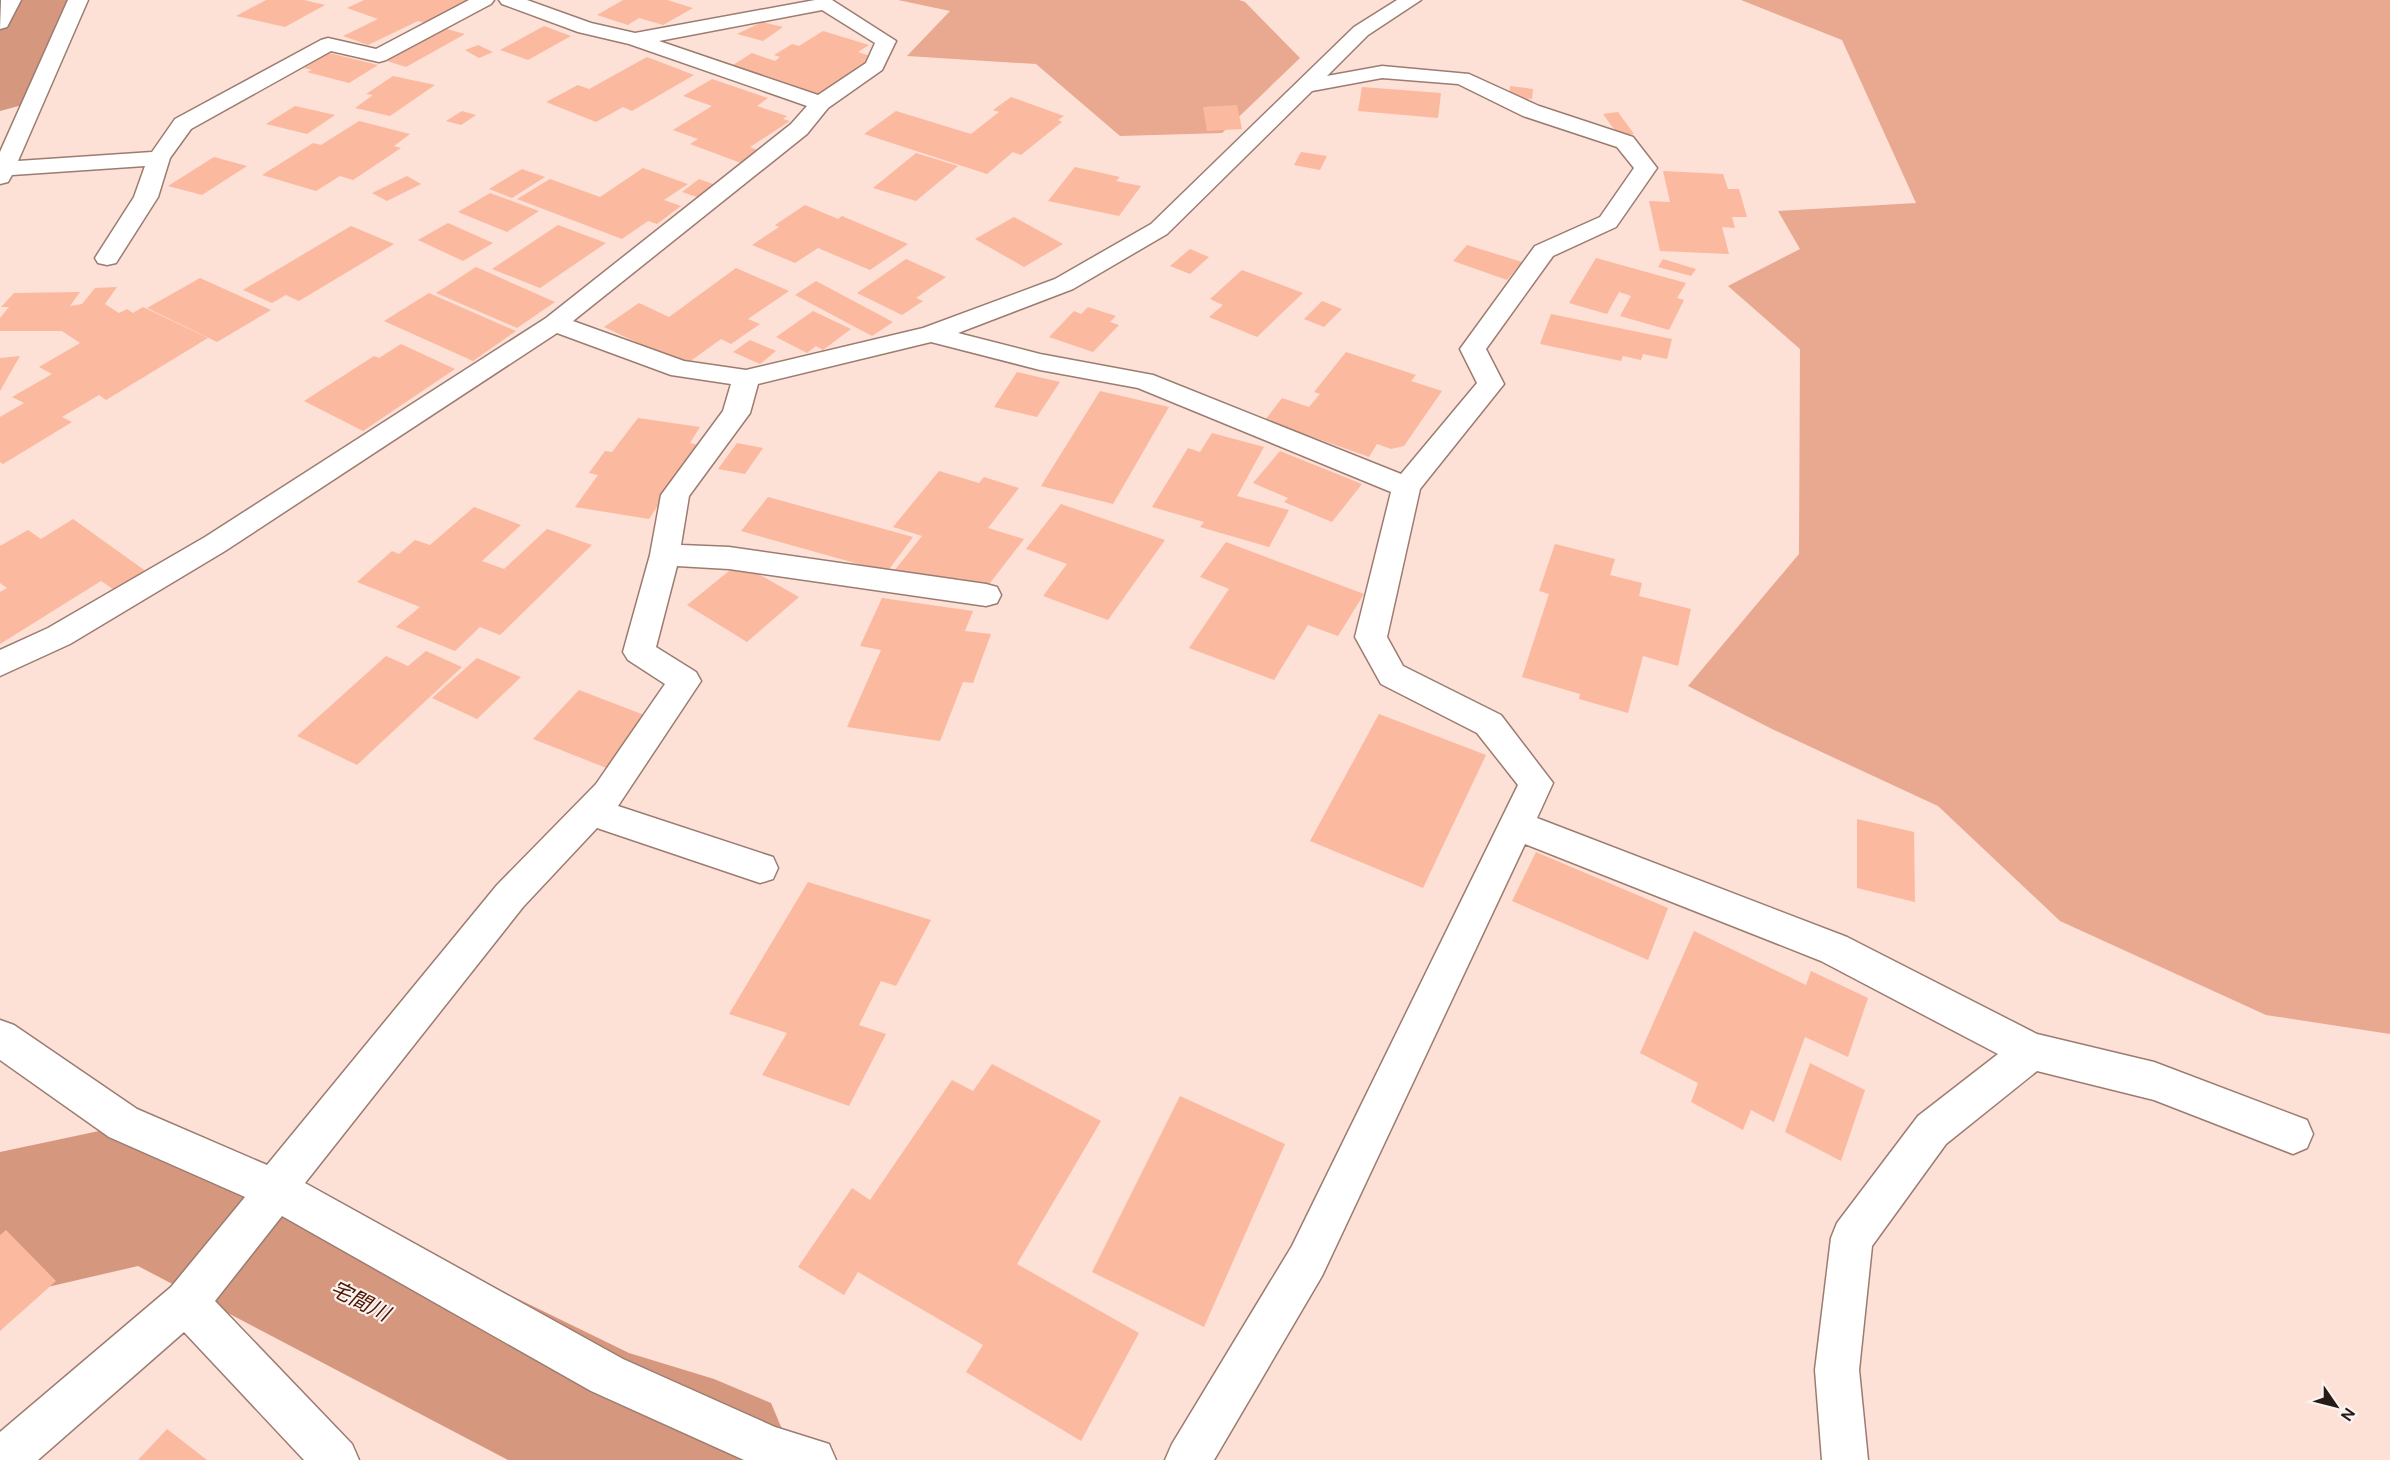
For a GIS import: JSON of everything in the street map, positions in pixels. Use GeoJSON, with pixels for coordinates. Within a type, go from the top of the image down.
{"type":"FeatureCollection","features":[{"type":"Feature","properties":{"kind":"street"},"geometry":{"type":"LineString","coordinates":[[0,24],[11,0]]}},
{"type":"Feature","properties":{"kind":"street"},"geometry":{"type":"LineString","coordinates":[[78,0],[1,171],[159,158]]}},
{"type":"Feature","properties":{"kind":"street"},"geometry":{"type":"LineString","coordinates":[[107,258],[146,197],[159,158],[183,124],[328,44],[379,56],[484,0]]}},
{"type":"Feature","properties":{"kind":"street"},"geometry":{"type":"LineString","coordinates":[[509,0],[585,28],[635,39],[820,103]]}},
{"type":"Feature","properties":{"kind":"street"},"geometry":{"type":"LineString","coordinates":[[555,323],[680,369],[746,378],[931,334],[1064,284],[1159,229],[1361,31],[1411,0]]}},
{"type":"Feature","properties":{"kind":"street"},"geometry":{"type":"LineString","coordinates":[[0,664],[59,636],[215,544],[555,323],[799,129],[820,103],[875,66],[886,40],[826,2],[635,39]]}},
{"type":"Feature","properties":{"kind":"street"},"geometry":{"type":"LineString","coordinates":[[1188,1460],[1307,1261],[1536,783],[1489,724],[1392,675],[1371,637],[1406,487],[1491,384],[1473,349],[1544,252],[1608,222],[1646,168],[1625,142],[1531,111],[1462,78],[1382,72],[1304,86]]}},
{"type":"Feature","properties":{"kind":"street"},"geometry":{"type":"LineString","coordinates":[[931,334],[1040,362],[1144,381],[1406,487]]}},
{"type":"Feature","properties":{"kind":"street"},"geometry":{"type":"LineString","coordinates":[[3,1460],[198,1289],[510,896],[608,794],[685,681],[639,652],[665,555],[675,495],[736,413],[746,378]]}},
{"type":"Feature","properties":{"kind":"street"},"geometry":{"type":"LineString","coordinates":[[665,555],[729,558],[986,595]]}},
{"type":"Feature","properties":{"kind":"street"},"geometry":{"type":"LineString","coordinates":[[592,812],[760,868]]}},
{"type":"Feature","properties":{"kind":"street"},"geometry":{"type":"LineString","coordinates":[[1516,825],[1834,949],[2031,1051],[2154,1081],[2293,1134]]}},
{"type":"Feature","properties":{"kind":"street"},"geometry":{"type":"LineString","coordinates":[[0,1038],[123,1123],[607,1375],[772,1449],[813,1460]]}},
{"type":"Feature","properties":{"kind":"street"},"geometry":{"type":"LineString","coordinates":[[1845,1460],[1836,1370],[1852,1238],[1932,1130],[2031,1051]]}},
{"type":"Feature","properties":{"kind":"street"},"geometry":{"type":"LineString","coordinates":[[198,1289],[336,1460]]}},
{"type":"Feature","properties":{"kind":"shaded area"},"geometry":{"type":"Polygon","coordinates":[[[898,0],[1239,0],[1245,2],[1300,58],[1222,133],[1120,136],[1036,64],[907,56],[950,11],[898,0]]]}},
{"type":"Feature","properties":{"kind":"shaded area"},"geometry":{"type":"Polygon","coordinates":[[[1741,0],[2390,0],[2390,1034],[2266,1015],[2060,921],[1938,806],[1774,730],[1688,686],[1799,554],[1800,349],[1728,286],[1800,249],[1778,211],[1916,203],[1842,40],[1741,0]]]}},
{"type":"Feature","properties":{"kind":"building"},"geometry":{"type":"Polygon","coordinates":[[[266,0],[304,0],[325,5],[285,27],[236,16],[266,0]]]}},
{"type":"Feature","properties":{"kind":"building"},"geometry":{"type":"Polygon","coordinates":[[[364,0],[476,0],[428,24],[418,21],[368,45],[343,36],[378,19],[347,8],[364,0]]]}},
{"type":"Feature","properties":{"kind":"building"},"geometry":{"type":"Polygon","coordinates":[[[623,0],[667,0],[693,8],[663,25],[639,18],[628,25],[597,15],[623,0]]]}},
{"type":"Feature","properties":{"kind":"building"},"geometry":{"type":"Polygon","coordinates":[[[762,22],[783,27],[763,41],[737,34],[762,22]]]}},
{"type":"Feature","properties":{"kind":"building"},"geometry":{"type":"Polygon","coordinates":[[[544,26],[571,36],[528,60],[500,50],[544,26]]]}},
{"type":"Feature","properties":{"kind":"building"},"geometry":{"type":"Polygon","coordinates":[[[443,28],[465,34],[406,67],[384,60],[443,28]]]}},
{"type":"Feature","properties":{"kind":"building"},"geometry":{"type":"Polygon","coordinates":[[[823,31],[869,45],[858,52],[873,57],[846,75],[855,78],[824,99],[738,70],[742,68],[733,65],[752,53],[775,61],[780,57],[774,55],[792,44],[799,46],[823,31]]]}},
{"type":"Feature","properties":{"kind":"building"},"geometry":{"type":"Polygon","coordinates":[[[478,45],[493,52],[479,58],[465,50],[478,45]]]}},
{"type":"Feature","properties":{"kind":"building"},"geometry":{"type":"Polygon","coordinates":[[[329,53],[378,65],[349,83],[307,72],[312,70],[304,68],[329,53]]]}},
{"type":"Feature","properties":{"kind":"building"},"geometry":{"type":"Polygon","coordinates":[[[647,57],[694,75],[632,111],[623,107],[596,122],[546,102],[578,85],[589,89],[647,57]]]}},
{"type":"Feature","properties":{"kind":"building"},"geometry":{"type":"Polygon","coordinates":[[[393,76],[435,85],[390,116],[355,108],[373,95],[366,94],[393,76]]]}},
{"type":"Feature","properties":{"kind":"building"},"geometry":{"type":"Polygon","coordinates":[[[712,79],[768,98],[757,106],[787,116],[783,119],[790,121],[750,147],[760,151],[741,163],[690,144],[698,139],[673,130],[712,106],[683,96],[712,79]]]}},
{"type":"Feature","properties":{"kind":"building"},"geometry":{"type":"Polygon","coordinates":[[[1510,86],[1533,89],[1532,99],[1509,97],[1510,86]]]}},
{"type":"Feature","properties":{"kind":"building"},"geometry":{"type":"Polygon","coordinates":[[[1362,87],[1441,93],[1438,118],[1358,111],[1362,87]]]}},
{"type":"Feature","properties":{"kind":"building"},"geometry":{"type":"Polygon","coordinates":[[[1011,97],[1064,116],[1058,120],[1062,122],[1021,155],[1013,152],[987,174],[864,134],[896,111],[971,134],[999,112],[993,110],[1011,97]]]}},
{"type":"Feature","properties":{"kind":"building"},"geometry":{"type":"Polygon","coordinates":[[[1237,105],[1242,129],[1207,131],[1203,107],[1237,105]]]}},
{"type":"Feature","properties":{"kind":"building"},"geometry":{"type":"Polygon","coordinates":[[[295,106],[335,115],[307,134],[266,124],[295,106]]]}},
{"type":"Feature","properties":{"kind":"building"},"geometry":{"type":"Polygon","coordinates":[[[462,111],[476,115],[461,125],[446,121],[462,111]]]}},
{"type":"Feature","properties":{"kind":"building"},"geometry":{"type":"Polygon","coordinates":[[[1618,112],[1634,134],[1619,136],[1603,114],[1618,112]]]}},
{"type":"Feature","properties":{"kind":"building"},"geometry":{"type":"Polygon","coordinates":[[[359,121],[410,134],[394,146],[401,148],[353,180],[340,176],[316,191],[262,175],[313,143],[321,145],[359,121]]]}},
{"type":"Feature","properties":{"kind":"building"},"geometry":{"type":"Polygon","coordinates":[[[1301,152],[1327,156],[1320,170],[1294,165],[1301,152]]]}},
{"type":"Feature","properties":{"kind":"building"},"geometry":{"type":"Polygon","coordinates":[[[916,153],[958,166],[916,201],[873,188],[916,153]]]}},
{"type":"Feature","properties":{"kind":"building"},"geometry":{"type":"Polygon","coordinates":[[[214,157],[247,166],[202,195],[168,186],[214,157]]]}},
{"type":"Feature","properties":{"kind":"building"},"geometry":{"type":"Polygon","coordinates":[[[1075,167],[1120,177],[1116,181],[1141,186],[1119,216],[1048,201],[1075,167]]]}},
{"type":"Feature","properties":{"kind":"building"},"geometry":{"type":"Polygon","coordinates":[[[643,168],[688,184],[664,200],[681,206],[657,224],[648,221],[622,239],[517,199],[550,179],[600,197],[643,168]]]}},
{"type":"Feature","properties":{"kind":"building"},"geometry":{"type":"Polygon","coordinates":[[[522,169],[545,177],[512,198],[489,189],[522,169]]]}},
{"type":"Feature","properties":{"kind":"building"},"geometry":{"type":"Polygon","coordinates":[[[1663,171],[1723,174],[1728,189],[1739,189],[1747,217],[1732,217],[1735,228],[1722,227],[1729,254],[1660,251],[1649,201],[1670,202],[1663,171]]]}},
{"type":"Feature","properties":{"kind":"building"},"geometry":{"type":"Polygon","coordinates":[[[407,176],[421,184],[387,201],[372,193],[407,176]]]}},
{"type":"Feature","properties":{"kind":"building"},"geometry":{"type":"Polygon","coordinates":[[[699,179],[721,187],[703,199],[682,192],[699,179]]]}},
{"type":"Feature","properties":{"kind":"building"},"geometry":{"type":"Polygon","coordinates":[[[490,193],[539,211],[507,232],[458,212],[490,193]]]}},
{"type":"Feature","properties":{"kind":"building"},"geometry":{"type":"Polygon","coordinates":[[[805,205],[838,219],[842,216],[908,244],[870,270],[818,248],[795,263],[752,245],[779,227],[775,225],[805,205]]]}},
{"type":"Feature","properties":{"kind":"building"},"geometry":{"type":"Polygon","coordinates":[[[1014,217],[1063,244],[1024,267],[975,239],[1014,217]]]}},
{"type":"Feature","properties":{"kind":"building"},"geometry":{"type":"Polygon","coordinates":[[[448,223],[493,243],[463,261],[418,240],[448,223]]]}},
{"type":"Feature","properties":{"kind":"building"},"geometry":{"type":"Polygon","coordinates":[[[558,225],[606,243],[540,288],[492,269],[558,225]]]}},
{"type":"Feature","properties":{"kind":"building"},"geometry":{"type":"Polygon","coordinates":[[[351,226],[394,244],[299,301],[286,295],[272,303],[243,290],[351,226]]]}},
{"type":"Feature","properties":{"kind":"building"},"geometry":{"type":"Polygon","coordinates":[[[1467,245],[1522,262],[1507,280],[1453,261],[1467,245]]]}},
{"type":"Feature","properties":{"kind":"building"},"geometry":{"type":"Polygon","coordinates":[[[1190,249],[1209,257],[1190,274],[1170,266],[1190,249]]]}},
{"type":"Feature","properties":{"kind":"building"},"geometry":{"type":"Polygon","coordinates":[[[1596,258],[1686,283],[1677,298],[1684,300],[1669,330],[1620,316],[1631,296],[1619,292],[1607,314],[1569,303],[1596,258]]]}},
{"type":"Feature","properties":{"kind":"building"},"geometry":{"type":"Polygon","coordinates":[[[906,259],[946,277],[916,298],[923,301],[902,315],[857,293],[906,259]]]}},
{"type":"Feature","properties":{"kind":"building"},"geometry":{"type":"Polygon","coordinates":[[[1663,259],[1696,269],[1691,276],[1658,267],[1663,259]]]}},
{"type":"Feature","properties":{"kind":"building"},"geometry":{"type":"Polygon","coordinates":[[[476,267],[555,302],[517,328],[436,293],[476,267]]]}},
{"type":"Feature","properties":{"kind":"building"},"geometry":{"type":"Polygon","coordinates":[[[736,268],[789,291],[748,319],[760,324],[731,344],[721,339],[685,365],[604,327],[639,303],[669,317],[736,268]]]}},
{"type":"Feature","properties":{"kind":"building"},"geometry":{"type":"Polygon","coordinates":[[[1242,270],[1303,293],[1257,337],[1209,317],[1223,305],[1210,299],[1242,270]]]}},
{"type":"Feature","properties":{"kind":"building"},"geometry":{"type":"Polygon","coordinates":[[[200,278],[271,310],[217,342],[147,308],[200,278]]]}},
{"type":"Feature","properties":{"kind":"building"},"geometry":{"type":"Polygon","coordinates":[[[816,281],[893,322],[872,336],[795,295],[816,281]]]}},
{"type":"Feature","properties":{"kind":"building"},"geometry":{"type":"Polygon","coordinates":[[[117,287],[105,304],[119,313],[127,309],[133,313],[143,307],[208,338],[106,400],[99,395],[62,417],[72,422],[3,464],[0,462],[0,417],[24,403],[12,397],[52,374],[39,367],[80,343],[62,331],[0,331],[0,318],[9,307],[1,307],[14,293],[80,292],[70,306],[82,304],[95,288],[117,287]]]}},
{"type":"Feature","properties":{"kind":"building"},"geometry":{"type":"Polygon","coordinates":[[[429,293],[516,331],[473,361],[384,321],[429,293]]]}},
{"type":"Feature","properties":{"kind":"building"},"geometry":{"type":"Polygon","coordinates":[[[1322,301],[1342,309],[1324,327],[1304,319],[1322,301]]]}},
{"type":"Feature","properties":{"kind":"building"},"geometry":{"type":"Polygon","coordinates":[[[1088,307],[1116,316],[1110,322],[1119,325],[1093,352],[1049,337],[1074,311],[1081,314],[1088,307]]]}},
{"type":"Feature","properties":{"kind":"building"},"geometry":{"type":"Polygon","coordinates":[[[813,311],[851,329],[823,350],[816,346],[807,353],[776,337],[813,311]]]}},
{"type":"Feature","properties":{"kind":"building"},"geometry":{"type":"Polygon","coordinates":[[[1551,314],[1672,339],[1667,359],[1643,354],[1641,360],[1623,356],[1621,361],[1540,344],[1551,314]]]}},
{"type":"Feature","properties":{"kind":"building"},"geometry":{"type":"Polygon","coordinates":[[[750,340],[776,351],[760,364],[733,352],[750,340]]]}},
{"type":"Feature","properties":{"kind":"building"},"geometry":{"type":"Polygon","coordinates":[[[401,344],[455,369],[363,431],[304,401],[374,356],[379,358],[401,344]]]}},
{"type":"Feature","properties":{"kind":"building"},"geometry":{"type":"Polygon","coordinates":[[[1346,352],[1416,375],[1411,381],[1442,391],[1404,446],[1391,449],[1377,444],[1369,457],[1265,420],[1282,398],[1309,407],[1320,394],[1314,392],[1346,352]]]}},
{"type":"Feature","properties":{"kind":"building"},"geometry":{"type":"Polygon","coordinates":[[[20,356],[0,391],[0,358],[20,356]]]}},
{"type":"Feature","properties":{"kind":"building"},"geometry":{"type":"Polygon","coordinates":[[[1017,372],[1060,382],[1037,417],[994,407],[1017,372]]]}},
{"type":"Feature","properties":{"kind":"building"},"geometry":{"type":"Polygon","coordinates":[[[1100,391],[1169,407],[1113,504],[1041,486],[1100,391]]]}},
{"type":"Feature","properties":{"kind":"building"},"geometry":{"type":"Polygon","coordinates":[[[638,418],[700,427],[690,443],[699,445],[649,519],[575,507],[598,475],[589,473],[605,451],[612,452],[638,418]]]}},
{"type":"Feature","properties":{"kind":"building"},"geometry":{"type":"Polygon","coordinates":[[[1212,433],[1264,447],[1237,496],[1289,510],[1269,547],[1200,527],[1204,522],[1152,507],[1188,448],[1200,452],[1212,433]]]}},
{"type":"Feature","properties":{"kind":"building"},"geometry":{"type":"Polygon","coordinates":[[[737,443],[763,448],[745,474],[718,469],[737,443]]]}},
{"type":"Feature","properties":{"kind":"building"},"geometry":{"type":"Polygon","coordinates":[[[1280,451],[1362,484],[1332,522],[1284,502],[1288,498],[1253,483],[1280,451]]]}},
{"type":"Feature","properties":{"kind":"building"},"geometry":{"type":"Polygon","coordinates":[[[939,471],[979,483],[984,477],[1019,488],[988,528],[1024,539],[987,587],[958,578],[949,590],[894,571],[922,536],[893,527],[939,471]]]}},
{"type":"Feature","properties":{"kind":"building"},"geometry":{"type":"Polygon","coordinates":[[[768,497],[913,537],[887,572],[741,531],[768,497]]]}},
{"type":"Feature","properties":{"kind":"building"},"geometry":{"type":"Polygon","coordinates":[[[1061,504],[1165,540],[1108,620],[1043,596],[1067,564],[1026,549],[1061,504]]]}},
{"type":"Feature","properties":{"kind":"building"},"geometry":{"type":"Polygon","coordinates":[[[474,507],[521,525],[482,561],[504,569],[547,529],[592,545],[500,635],[480,627],[455,651],[396,627],[420,607],[357,582],[392,551],[399,554],[415,540],[430,545],[474,507]]]}},
{"type":"Feature","properties":{"kind":"building"},"geometry":{"type":"Polygon","coordinates":[[[73,519],[147,572],[116,591],[101,581],[0,644],[0,592],[7,588],[0,583],[0,546],[28,530],[41,539],[73,519]]]}},
{"type":"Feature","properties":{"kind":"building"},"geometry":{"type":"Polygon","coordinates":[[[1226,542],[1364,594],[1338,636],[1308,625],[1274,680],[1189,648],[1229,589],[1200,577],[1226,542]]]}},
{"type":"Feature","properties":{"kind":"building"},"geometry":{"type":"Polygon","coordinates":[[[1555,544],[1615,559],[1610,575],[1642,583],[1639,596],[1691,609],[1678,666],[1643,656],[1628,713],[1579,699],[1580,694],[1522,677],[1549,594],[1539,591],[1555,544]]]}},
{"type":"Feature","properties":{"kind":"building"},"geometry":{"type":"Polygon","coordinates":[[[739,563],[799,597],[747,642],[687,605],[739,563]]]}},
{"type":"Feature","properties":{"kind":"building"},"geometry":{"type":"Polygon","coordinates":[[[882,598],[973,611],[965,631],[991,634],[973,683],[963,682],[940,741],[847,727],[881,650],[860,646],[882,598]]]}},
{"type":"Feature","properties":{"kind":"building"},"geometry":{"type":"Polygon","coordinates":[[[426,651],[462,667],[357,765],[297,736],[386,656],[408,666],[426,651]]]}},
{"type":"Feature","properties":{"kind":"building"},"geometry":{"type":"Polygon","coordinates":[[[477,658],[521,677],[477,719],[432,698],[477,658]]]}},
{"type":"Feature","properties":{"kind":"building"},"geometry":{"type":"Polygon","coordinates":[[[579,690],[652,718],[609,769],[533,739],[579,690]]]}},
{"type":"Feature","properties":{"kind":"building"},"geometry":{"type":"Polygon","coordinates":[[[1379,714],[1486,755],[1423,888],[1310,841],[1379,714]]]}},
{"type":"Feature","properties":{"kind":"building"},"geometry":{"type":"Polygon","coordinates":[[[1857,819],[1914,832],[1915,902],[1857,888],[1857,819]]]}},
{"type":"Feature","properties":{"kind":"building"},"geometry":{"type":"Polygon","coordinates":[[[1536,852],[1668,908],[1648,960],[1512,901],[1536,852]]]}},
{"type":"Feature","properties":{"kind":"building"},"geometry":{"type":"Polygon","coordinates":[[[808,882],[931,920],[896,986],[881,981],[859,1025],[886,1034],[849,1106],[762,1075],[787,1033],[729,1014],[808,882]]]}},
{"type":"Feature","properties":{"kind":"building"},"geometry":{"type":"Polygon","coordinates":[[[1694,931],[1806,985],[1811,971],[1868,998],[1848,1057],[1805,1037],[1774,1122],[1751,1110],[1743,1130],[1691,1102],[1698,1083],[1640,1053],[1694,931]]]}},
{"type":"Feature","properties":{"kind":"building"},"geometry":{"type":"Polygon","coordinates":[[[1810,1063],[1865,1090],[1841,1161],[1785,1132],[1810,1063]]]}},
{"type":"Feature","properties":{"kind":"building"},"geometry":{"type":"Polygon","coordinates":[[[992,1064],[1101,1121],[1017,1264],[1139,1333],[1081,1441],[966,1372],[983,1345],[858,1272],[844,1295],[798,1267],[852,1188],[870,1200],[952,1080],[973,1091],[992,1064]]]}},
{"type":"Feature","properties":{"kind":"building"},"geometry":{"type":"Polygon","coordinates":[[[1180,1096],[1285,1144],[1204,1327],[1092,1272],[1180,1096]]]}},
{"type":"Feature","properties":{"kind":"building"},"geometry":{"type":"Polygon","coordinates":[[[6,1230],[56,1281],[0,1331],[0,1235],[6,1230]]]}},
{"type":"Feature","properties":{"kind":"building"},"geometry":{"type":"Polygon","coordinates":[[[167,1429],[207,1460],[138,1460],[167,1429]]]}},
{"type":"Feature","properties":{"kind":"waterway","name":"宅間川"},"geometry":{"type":"LineString","coordinates":[[0,89],[38,7],[38,0]]}},
{"type":"Feature","properties":{"kind":"waterway","name":"宅間川"},"geometry":{"type":"LineString","coordinates":[[0,1225],[146,1193],[606,1426],[714,1460]]}}]}
